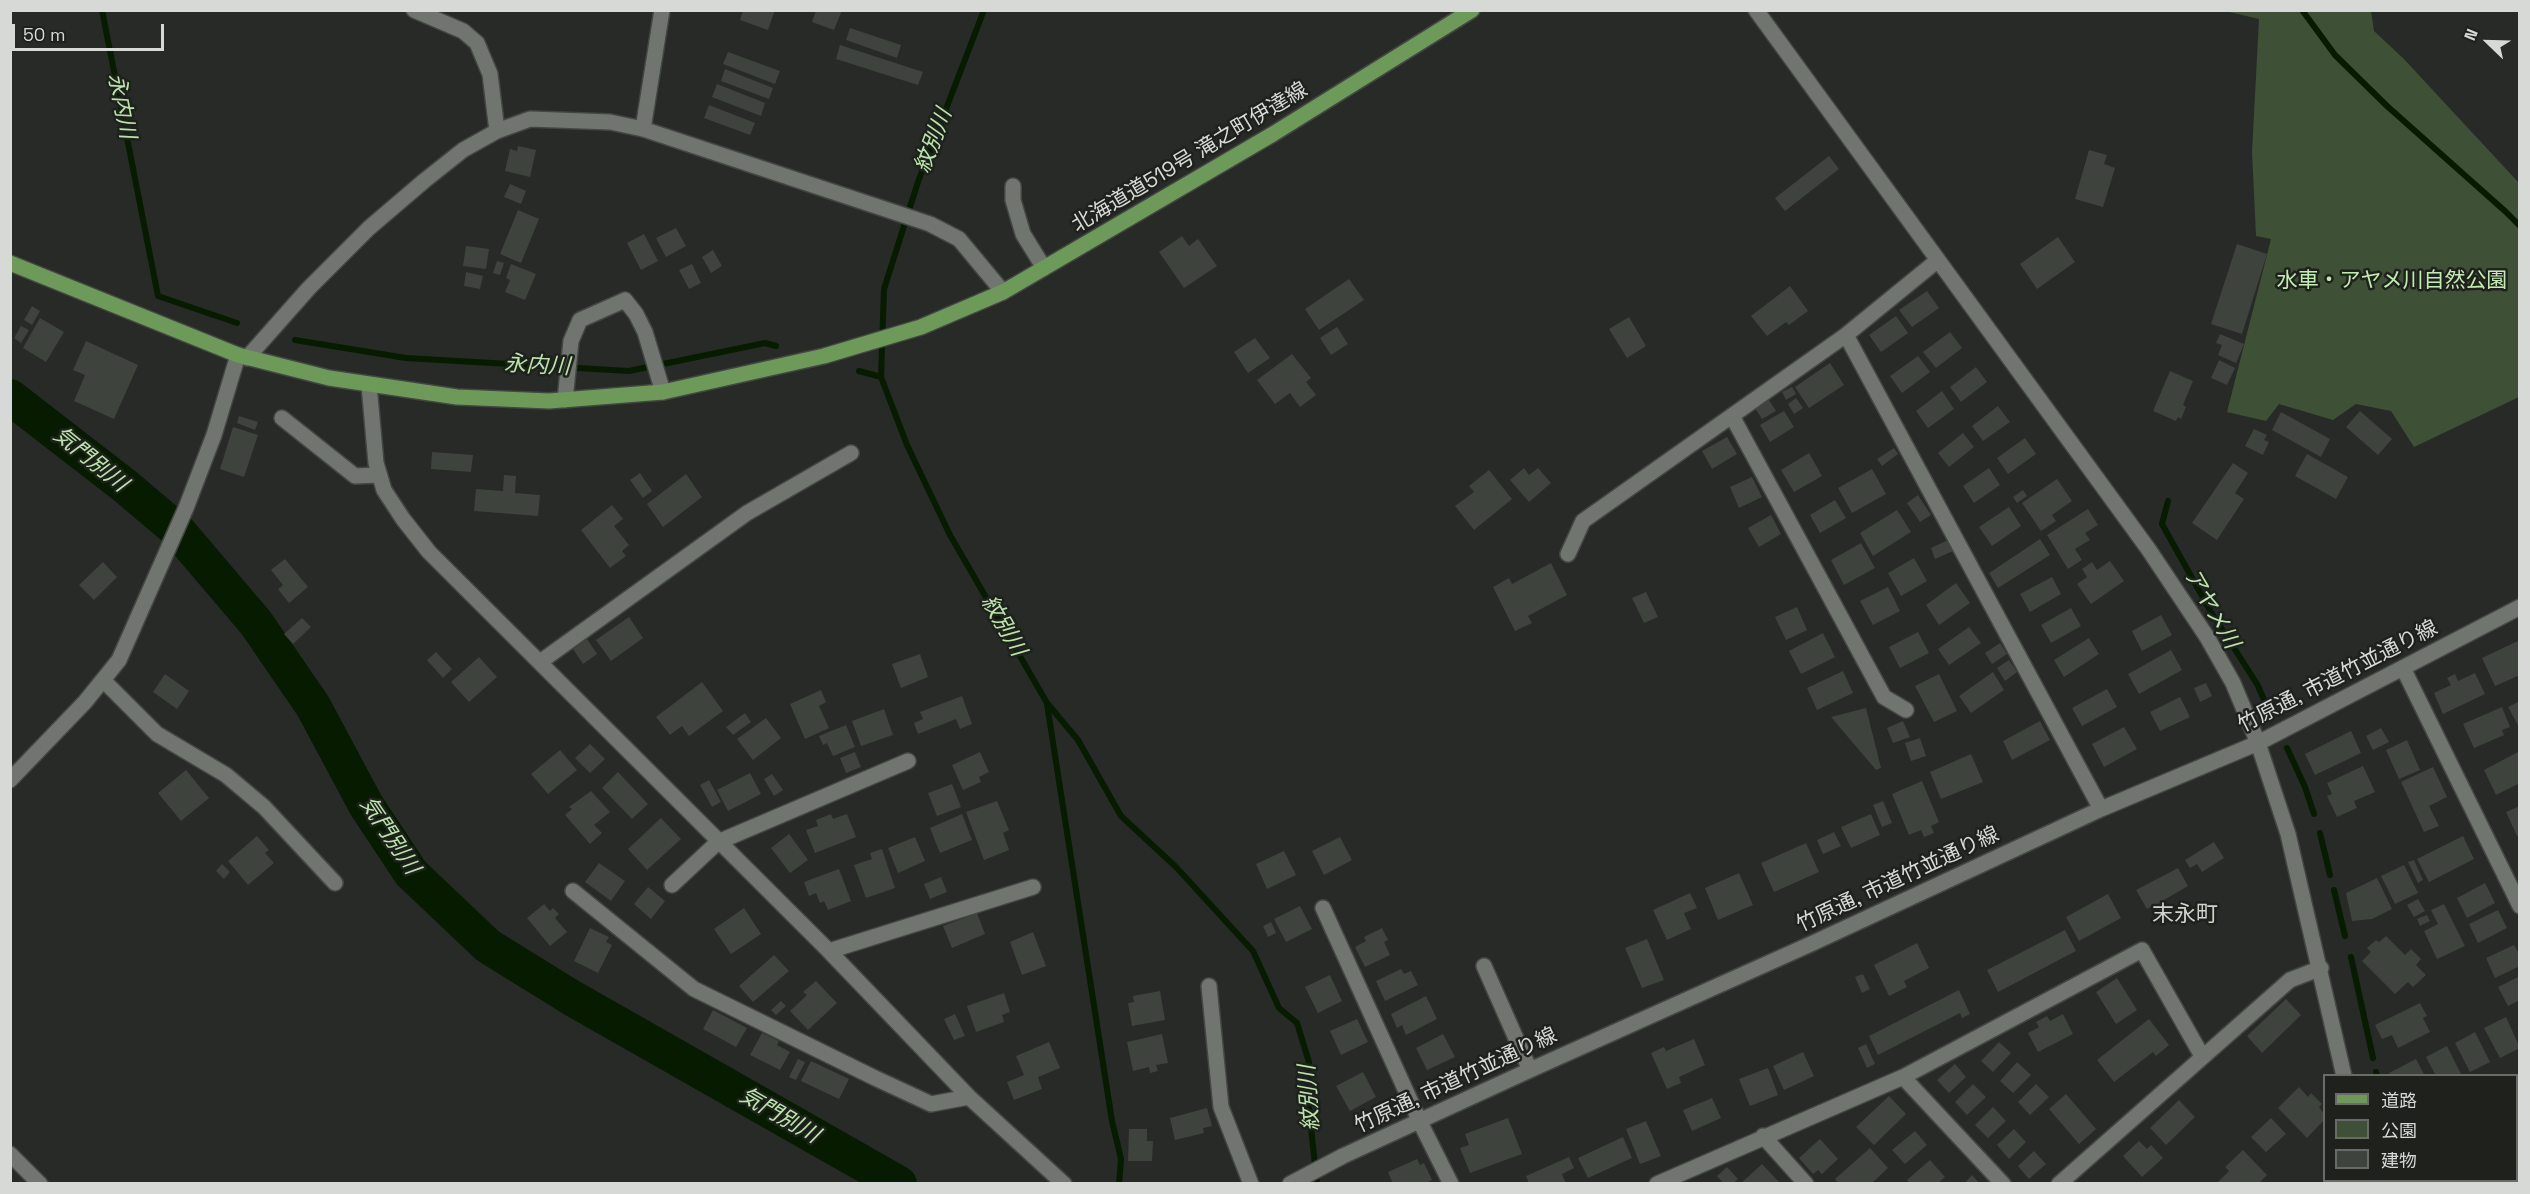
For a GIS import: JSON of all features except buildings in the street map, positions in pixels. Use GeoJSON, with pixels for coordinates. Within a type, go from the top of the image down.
{"type":"FeatureCollection","features":[{"type":"Feature","properties":{"kind":"main road","name":"北海道道519号 滝之町伊達線"},"geometry":{"type":"LineString","coordinates":[[10,263],[242,357],[369,385],[457,397],[565,400],[663,392],[824,356],[921,327],[1004,292],[1273,134],[1472,10]]}},
{"type":"Feature","properties":{"kind":"street"},"geometry":{"type":"LineString","coordinates":[[414,10],[463,31],[477,43],[490,74],[497,131]]}},
{"type":"Feature","properties":{"kind":"street"},"geometry":{"type":"LineString","coordinates":[[643,129],[662,10]]}},
{"type":"Feature","properties":{"kind":"street"},"geometry":{"type":"LineString","coordinates":[[1756,10],[2156,559],[2207,637],[2233,683],[2258,743],[2288,834],[2344,1074]]}},
{"type":"Feature","properties":{"kind":"street"},"geometry":{"type":"LineString","coordinates":[[10,780],[104,681],[119,660],[186,508],[242,357],[369,228],[463,150],[497,131],[530,119],[610,122],[643,129],[930,224],[959,239],[1004,292]]}},
{"type":"Feature","properties":{"kind":"street"},"geometry":{"type":"LineString","coordinates":[[1013,186],[1013,200],[1023,234],[1044,268]]}},
{"type":"Feature","properties":{"kind":"street"},"geometry":{"type":"LineString","coordinates":[[1568,554],[1583,521],[1845,335],[1938,260]]}},
{"type":"Feature","properties":{"kind":"street"},"geometry":{"type":"LineString","coordinates":[[565,400],[572,341],[580,320],[625,300],[636,314],[645,332],[663,392]]}},
{"type":"Feature","properties":{"kind":"street"},"geometry":{"type":"LineString","coordinates":[[1845,335],[2101,809]]}},
{"type":"Feature","properties":{"kind":"street"},"geometry":{"type":"LineString","coordinates":[[369,385],[372,433],[379,475],[384,490],[429,552],[829,951],[969,1097],[1064,1184]]}},
{"type":"Feature","properties":{"kind":"street"},"geometry":{"type":"LineString","coordinates":[[1732,416],[1884,697],[1906,710]]}},
{"type":"Feature","properties":{"kind":"street"},"geometry":{"type":"LineString","coordinates":[[282,418],[355,476],[379,475]]}},
{"type":"Feature","properties":{"kind":"street"},"geometry":{"type":"LineString","coordinates":[[540,662],[747,513],[851,453]]}},
{"type":"Feature","properties":{"kind":"street","name":"竹原通, 市道竹並通り線"},"geometry":{"type":"LineString","coordinates":[[1290,1184],[1344,1156],[1813,943],[2101,809],[2258,743],[2520,607]]}},
{"type":"Feature","properties":{"kind":"street"},"geometry":{"type":"LineString","coordinates":[[2403,668],[2520,906]]}},
{"type":"Feature","properties":{"kind":"street"},"geometry":{"type":"LineString","coordinates":[[104,681],[157,734],[226,775],[264,807],[335,883]]}},
{"type":"Feature","properties":{"kind":"street"},"geometry":{"type":"LineString","coordinates":[[672,885],[718,842],[908,761]]}},
{"type":"Feature","properties":{"kind":"street"},"geometry":{"type":"LineString","coordinates":[[829,951],[1034,887]]}},
{"type":"Feature","properties":{"kind":"street"},"geometry":{"type":"LineString","coordinates":[[573,891],[694,989],[931,1104],[969,1097]]}},
{"type":"Feature","properties":{"kind":"street"},"geometry":{"type":"LineString","coordinates":[[1323,908],[1420,1122],[1451,1184]]}},
{"type":"Feature","properties":{"kind":"street"},"geometry":{"type":"LineString","coordinates":[[1657,1184],[1903,1077],[2142,950],[2202,1056]]}},
{"type":"Feature","properties":{"kind":"street"},"geometry":{"type":"LineString","coordinates":[[1484,966],[1530,1070]]}},
{"type":"Feature","properties":{"kind":"street"},"geometry":{"type":"LineString","coordinates":[[2059,1184],[2290,980],[2320,968]]}},
{"type":"Feature","properties":{"kind":"street"},"geometry":{"type":"LineString","coordinates":[[1209,986],[1221,1107],[1251,1184]]}},
{"type":"Feature","properties":{"kind":"street"},"geometry":{"type":"LineString","coordinates":[[1903,1077],[2003,1184]]}},
{"type":"Feature","properties":{"kind":"street"},"geometry":{"type":"LineString","coordinates":[[1763,1136],[1806,1184]]}},
{"type":"Feature","properties":{"kind":"street"},"geometry":{"type":"LineString","coordinates":[[10,1154],[40,1184]]}},
{"type":"Feature","properties":{"kind":"green space","name":"水車・アヤメ川自然公園"},"geometry":{"type":"Polygon","coordinates":[[[2225,11],[2371,11],[2374,31],[2403,58],[2519,183],[2519,397],[2414,447],[2391,411],[2356,404],[2333,420],[2279,404],[2266,421],[2227,412],[2271,239],[2256,236],[2252,152],[2259,19],[2225,11]]]}},
{"type":"Feature","properties":{"kind":"waterway","name":"永内川"},"geometry":{"type":"LineString","coordinates":[[102,10],[158,296],[237,323]]}},
{"type":"Feature","properties":{"kind":"waterway","name":"紋別川"},"geometry":{"type":"LineString","coordinates":[[984,10],[918,182],[884,289],[881,377],[907,445],[950,535],[1047,703],[1078,740],[1121,816],[1176,867],[1253,951],[1279,1008],[1297,1023],[1309,1062],[1307,1089],[1317,1184]]}},
{"type":"Feature","properties":{"kind":"waterway"},"geometry":{"type":"LineString","coordinates":[[2302,10],[2335,55],[2387,106],[2520,226]]}},
{"type":"Feature","properties":{"kind":"waterway","name":"永内川"},"geometry":{"type":"LineString","coordinates":[[295,340],[406,358],[629,371],[765,343],[776,346]]}},
{"type":"Feature","properties":{"kind":"waterway","name":"永内川"},"geometry":{"type":"LineString","coordinates":[[859,371],[881,377]]}},
{"type":"Feature","properties":{"kind":"waterway","name":"気門別川"},"geometry":{"type":"LineString","coordinates":[[10,397],[125,486],[177,530],[256,623],[313,706],[366,805],[411,873],[488,946],[572,998],[899,1184]]}},
{"type":"Feature","properties":{"kind":"waterway","name":"アヤメ川"},"geometry":{"type":"LineString","coordinates":[[2168,501],[2162,524],[2211,612],[2257,684],[2271,715]]}},
{"type":"Feature","properties":{"kind":"waterway"},"geometry":{"type":"LineString","coordinates":[[1047,704],[1112,1121],[1121,1159],[1119,1184]]}},
{"type":"Feature","properties":{"kind":"waterway","name":"アヤメ川"},"geometry":{"type":"LineString","coordinates":[[2287,748],[2305,787],[2314,814]]}},
{"type":"Feature","properties":{"kind":"waterway","name":"アヤメ川"},"geometry":{"type":"LineString","coordinates":[[2320,833],[2330,875]]}},
{"type":"Feature","properties":{"kind":"waterway","name":"アヤメ川"},"geometry":{"type":"LineString","coordinates":[[2334,890],[2345,936]]}},
{"type":"Feature","properties":{"kind":"waterway","name":"アヤメ川"},"geometry":{"type":"LineString","coordinates":[[2351,957],[2373,1058]]}},
{"type":"Feature","properties":{"kind":"district","name":"末永町"},"geometry":{"type":"Point","coordinates":[2185,915]}}]}
